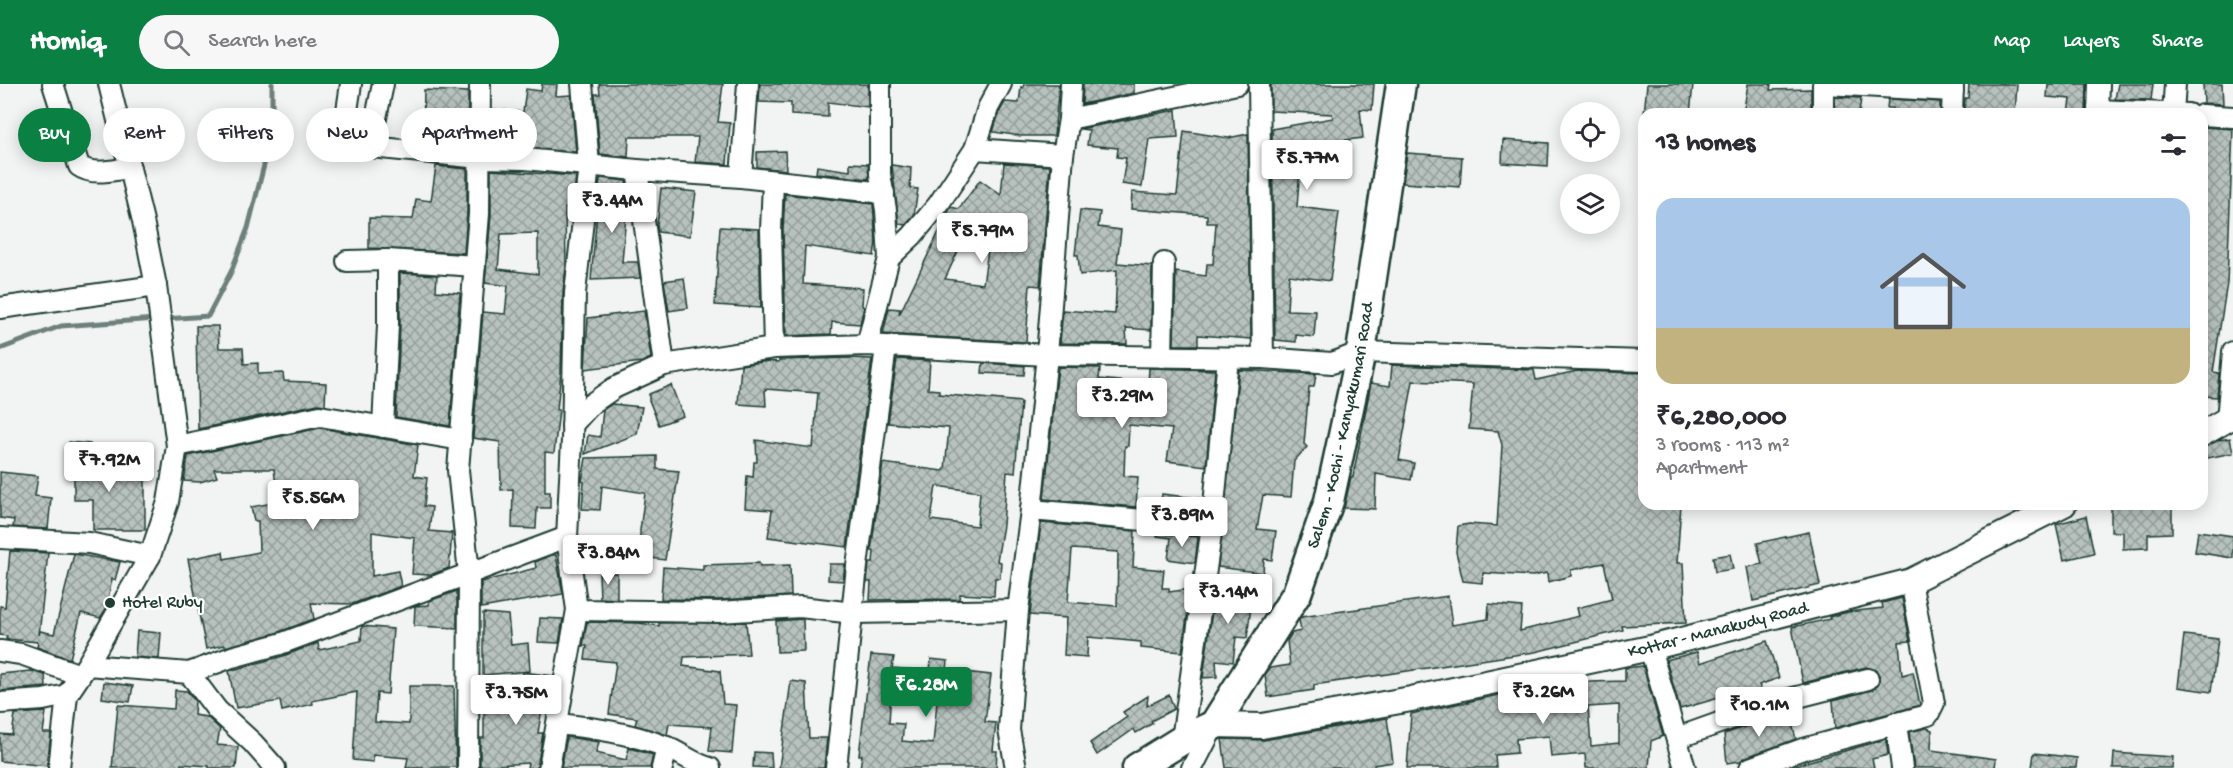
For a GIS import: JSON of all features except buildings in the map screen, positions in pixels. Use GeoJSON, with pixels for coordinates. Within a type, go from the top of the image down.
{"type":"FeatureCollection","features":[{"type":"Feature","properties":{"kind":"highway","name":"Salem - Kochi - Kanyakumari Road"},"geometry":{"type":"LineString","coordinates":[[1214,725],[1297,593],[1329,501],[1361,352],[1401,84]]}},
{"type":"Feature","properties":{"kind":"highway"},"geometry":{"type":"LineString","coordinates":[[1137,768],[1182,740],[1214,725]]}},
{"type":"Feature","properties":{"kind":"main road","name":"Kottar - Manakudy Road"},"geometry":{"type":"LineString","coordinates":[[1214,725],[1262,726],[1411,699],[1650,648],[1911,581],[2052,510]]}},
{"type":"Feature","properties":{"kind":"street"},"geometry":{"type":"LineString","coordinates":[[53,84],[79,166],[90,171],[130,168]]}},
{"type":"Feature","properties":{"kind":"street"},"geometry":{"type":"LineString","coordinates":[[59,768],[67,695],[150,556],[168,502],[177,446],[158,295],[109,84]]}},
{"type":"Feature","properties":{"kind":"street"},"geometry":{"type":"LineString","coordinates":[[347,108],[351,84]]}},
{"type":"Feature","properties":{"kind":"street"},"geometry":{"type":"LineString","coordinates":[[378,108],[383,84]]}},
{"type":"Feature","properties":{"kind":"street"},"geometry":{"type":"LineString","coordinates":[[480,84],[480,108]]}},
{"type":"Feature","properties":{"kind":"street"},"geometry":{"type":"LineString","coordinates":[[549,768],[577,610],[567,537],[575,293],[588,165],[582,84]]}},
{"type":"Feature","properties":{"kind":"street"},"geometry":{"type":"LineString","coordinates":[[741,177],[748,84]]}},
{"type":"Feature","properties":{"kind":"street"},"geometry":{"type":"LineString","coordinates":[[836,768],[854,613],[876,346],[889,258],[884,194],[880,174],[880,84]]}},
{"type":"Feature","properties":{"kind":"street"},"geometry":{"type":"LineString","coordinates":[[889,258],[912,236],[938,205],[975,149],[988,108],[1001,84]]}},
{"type":"Feature","properties":{"kind":"street"},"geometry":{"type":"LineString","coordinates":[[1016,768],[1009,730],[1018,610],[1047,355],[1071,84]]}},
{"type":"Feature","properties":{"kind":"street"},"geometry":{"type":"LineString","coordinates":[[1259,84],[1263,358]]}},
{"type":"Feature","properties":{"kind":"street"},"geometry":{"type":"LineString","coordinates":[[1823,108],[1825,84],[1953,88],[1952,108]]}},
{"type":"Feature","properties":{"kind":"street"},"geometry":{"type":"LineString","coordinates":[[2098,108],[2099,84]]}},
{"type":"Feature","properties":{"kind":"street"},"geometry":{"type":"LineString","coordinates":[[2175,84],[2179,108]]}},
{"type":"Feature","properties":{"kind":"street"},"geometry":{"type":"LineString","coordinates":[[1069,119],[1230,85]]}},
{"type":"Feature","properties":{"kind":"street"},"geometry":{"type":"LineString","coordinates":[[2208,115],[2233,117]]}},
{"type":"Feature","properties":{"kind":"street"},"geometry":{"type":"LineString","coordinates":[[975,149],[1063,155]]}},
{"type":"Feature","properties":{"kind":"street"},"geometry":{"type":"LineString","coordinates":[[537,160],[741,177],[884,194]]}},
{"type":"Feature","properties":{"kind":"street"},"geometry":{"type":"LineString","coordinates":[[468,768],[469,573],[458,470],[479,214],[480,162]]}},
{"type":"Feature","properties":{"kind":"street"},"geometry":{"type":"LineString","coordinates":[[637,170],[664,365]]}},
{"type":"Feature","properties":{"kind":"street"},"geometry":{"type":"LineString","coordinates":[[773,182],[771,230],[774,348]]}},
{"type":"Feature","properties":{"kind":"street"},"geometry":{"type":"LineString","coordinates":[[347,261],[388,260],[475,266]]}},
{"type":"Feature","properties":{"kind":"street"},"geometry":{"type":"LineString","coordinates":[[383,427],[388,325],[388,260]]}},
{"type":"Feature","properties":{"kind":"street"},"geometry":{"type":"LineString","coordinates":[[1162,357],[1164,263]]}},
{"type":"Feature","properties":{"kind":"street"},"geometry":{"type":"LineString","coordinates":[[0,308],[158,295]]}},
{"type":"Feature","properties":{"kind":"street"},"geometry":{"type":"LineString","coordinates":[[572,424],[591,404],[614,387],[664,365],[774,348],[876,346],[1047,355],[1263,358],[1332,363],[1361,352],[1638,361]]}},
{"type":"Feature","properties":{"kind":"street"},"geometry":{"type":"LineString","coordinates":[[2219,423],[2233,352]]}},
{"type":"Feature","properties":{"kind":"street"},"geometry":{"type":"LineString","coordinates":[[1182,740],[1212,526],[1228,358]]}},
{"type":"Feature","properties":{"kind":"street"},"geometry":{"type":"LineString","coordinates":[[177,446],[320,416],[461,440]]}},
{"type":"Feature","properties":{"kind":"street"},"geometry":{"type":"LineString","coordinates":[[1031,510],[1212,526]]}},
{"type":"Feature","properties":{"kind":"street"},"geometry":{"type":"LineString","coordinates":[[0,651],[84,670],[189,673],[232,657],[280,644],[567,537]]}},
{"type":"Feature","properties":{"kind":"street"},"geometry":{"type":"LineString","coordinates":[[0,538],[90,543],[150,556]]}},
{"type":"Feature","properties":{"kind":"street"},"geometry":{"type":"LineString","coordinates":[[1750,768],[1803,748],[1928,715],[1934,703],[1911,581]]}},
{"type":"Feature","properties":{"kind":"street"},"geometry":{"type":"LineString","coordinates":[[577,610],[718,612],[800,607],[854,613],[1018,610]]}},
{"type":"Feature","properties":{"kind":"street"},"geometry":{"type":"LineString","coordinates":[[1650,648],[1685,768]]}},
{"type":"Feature","properties":{"kind":"street"},"geometry":{"type":"LineString","coordinates":[[189,673],[217,710],[253,742],[275,768]]}},
{"type":"Feature","properties":{"kind":"street"},"geometry":{"type":"LineString","coordinates":[[1677,738],[1778,702],[1868,679]]}},
{"type":"Feature","properties":{"kind":"street"},"geometry":{"type":"LineString","coordinates":[[0,703],[43,700],[67,695]]}},
{"type":"Feature","properties":{"kind":"street"},"geometry":{"type":"LineString","coordinates":[[1896,723],[1902,768]]}},
{"type":"Feature","properties":{"kind":"street"},"geometry":{"type":"LineString","coordinates":[[558,724],[624,733],[667,747],[699,766],[710,768]]}},
{"type":"Feature","properties":{"kind":"street"},"geometry":{"type":"LineString","coordinates":[[1192,768],[1214,725]]}},
{"type":"Feature","properties":{"kind":"street"},"geometry":{"type":"LineString","coordinates":[[662,768],[667,747]]}},
{"type":"Feature","properties":{"kind":"waterway"},"geometry":{"type":"LineString","coordinates":[[165,319],[208,316],[231,272],[248,228],[272,134],[272,84]]}},
{"type":"Feature","properties":{"kind":"waterway"},"geometry":{"type":"LineString","coordinates":[[0,349],[61,326],[156,319]]}},
{"type":"Feature","properties":{"kind":"place","name":"Hotel Ruby"},"geometry":{"type":"Point","coordinates":[110,603]}}]}
